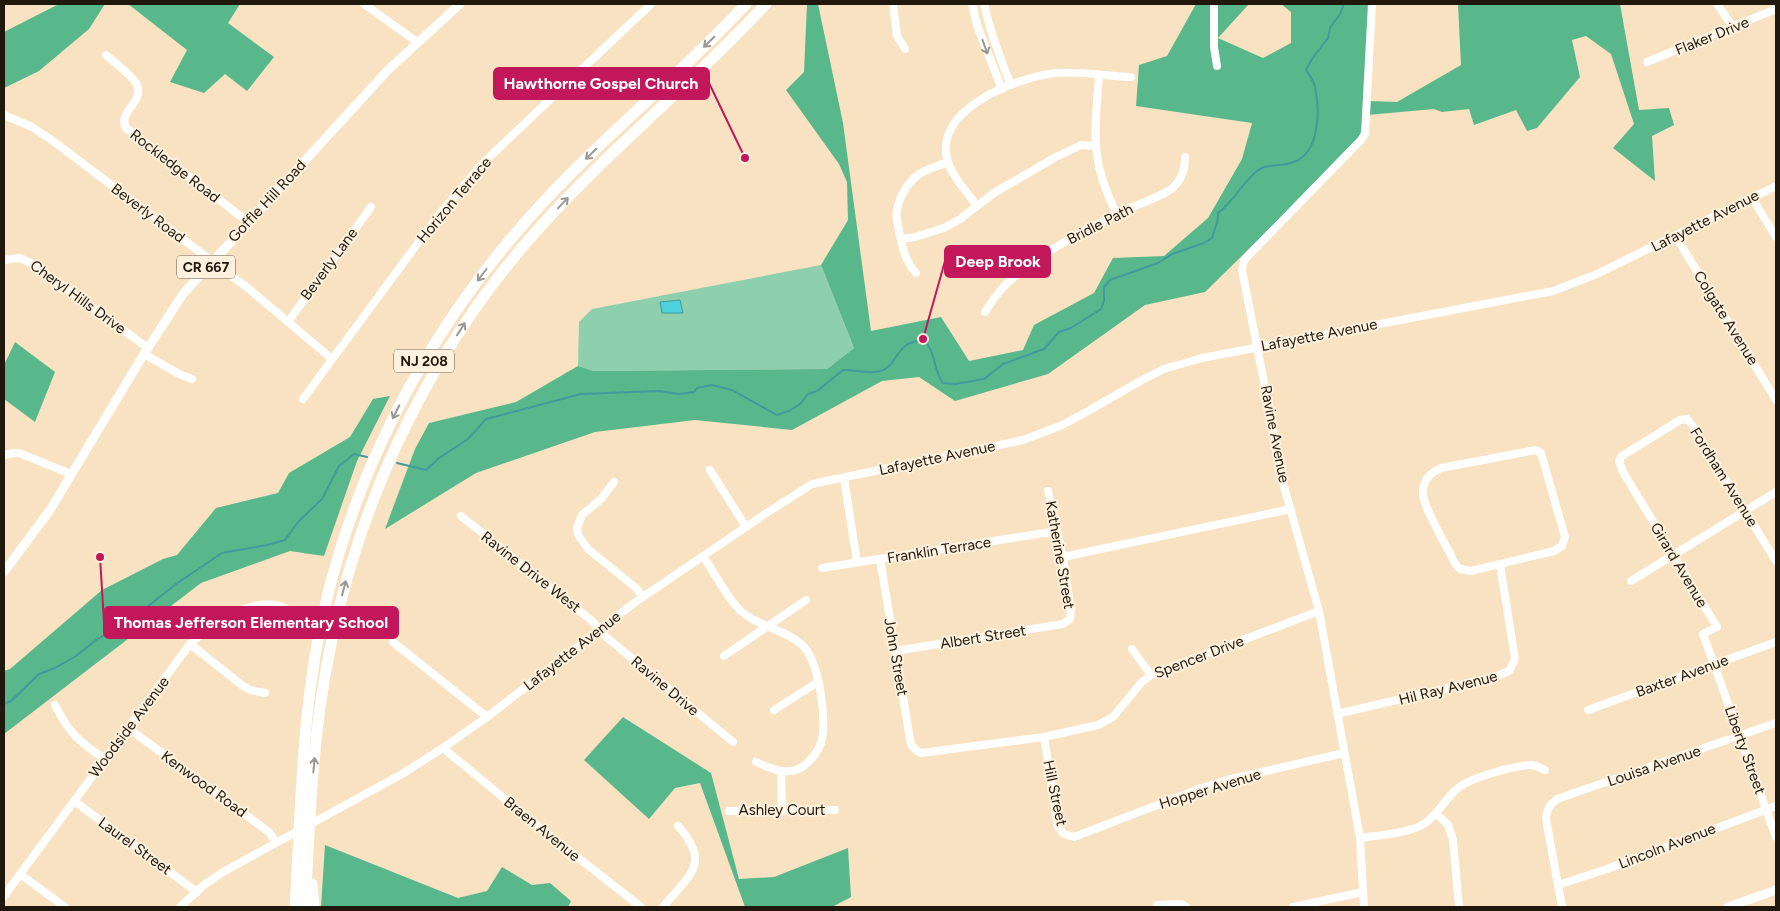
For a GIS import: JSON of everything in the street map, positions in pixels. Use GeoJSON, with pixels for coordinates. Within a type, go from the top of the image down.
{"type":"FeatureCollection","features":[{"type":"Feature","properties":{"kind":"highway","name":"NJ 208"},"geometry":{"type":"LineString","coordinates":[[306,815],[309,699],[327,598],[340,550],[357,502],[376,455],[410,386],[464,299],[528,219],[581,164],[746,4]]}},
{"type":"Feature","properties":{"kind":"highway","name":"NJ 208"},"geometry":{"type":"LineString","coordinates":[[295,907],[298,869],[304,837],[321,700],[347,579],[361,532],[379,484],[423,393],[448,350],[476,308],[506,267],[538,229],[766,4]]}},
{"type":"Feature","properties":{"kind":"highway","name":"NJ 208"},"geometry":{"type":"LineString","coordinates":[[304,837],[305,907]]}},
{"type":"Feature","properties":{"kind":"highway"},"geometry":{"type":"LineString","coordinates":[[304,837],[314,907]]}},
{"type":"Feature","properties":{"kind":"highway"},"geometry":{"type":"LineString","coordinates":[[289,907],[298,869]]}},
{"type":"Feature","properties":{"kind":"main road","name":"Goffle Hill Road"},"geometry":{"type":"LineString","coordinates":[[4,572],[50,510],[146,351],[183,294],[388,70],[460,4]]}},
{"type":"Feature","properties":{"kind":"main road"},"geometry":{"type":"LineString","coordinates":[[1728,907],[1776,890]]}},
{"type":"Feature","properties":{"kind":"street"},"geometry":{"type":"LineString","coordinates":[[364,4],[417,42]]}},
{"type":"Feature","properties":{"kind":"street","name":"Horizon Terrace"},"geometry":{"type":"LineString","coordinates":[[304,399],[463,184],[652,4]]}},
{"type":"Feature","properties":{"kind":"street"},"geometry":{"type":"LineString","coordinates":[[893,4],[897,36],[905,49]]}},
{"type":"Feature","properties":{"kind":"street"},"geometry":{"type":"LineString","coordinates":[[972,4],[978,28],[1002,89]]}},
{"type":"Feature","properties":{"kind":"street"},"geometry":{"type":"LineString","coordinates":[[984,4],[996,48],[1011,85]]}},
{"type":"Feature","properties":{"kind":"street"},"geometry":{"type":"LineString","coordinates":[[1214,4],[1214,46],[1218,66]]}},
{"type":"Feature","properties":{"kind":"street","name":"Ravine Avenue"},"geometry":{"type":"LineString","coordinates":[[1364,907],[1360,838],[1319,611],[1277,457],[1258,346],[1242,270],[1244,262],[1361,140],[1364,134],[1372,4]]}},
{"type":"Feature","properties":{"kind":"street"},"geometry":{"type":"LineString","coordinates":[[1717,4],[1733,27]]}},
{"type":"Feature","properties":{"kind":"street","name":"Flaker Drive"},"geometry":{"type":"LineString","coordinates":[[1647,62],[1776,9]]}},
{"type":"Feature","properties":{"kind":"street","name":"Rockledge Road"},"geometry":{"type":"LineString","coordinates":[[106,55],[133,80],[138,89],[136,101],[124,118],[126,128],[248,222]]}},
{"type":"Feature","properties":{"kind":"street"},"geometry":{"type":"LineString","coordinates":[[977,206],[948,162],[947,141],[956,122],[973,103],[1025,79],[1057,73],[1132,78]]}},
{"type":"Feature","properties":{"kind":"street"},"geometry":{"type":"LineString","coordinates":[[1099,75],[1095,146],[1100,176],[1117,214]]}},
{"type":"Feature","properties":{"kind":"street","name":"Beverly Road"},"geometry":{"type":"LineString","coordinates":[[4,115],[21,121],[43,134],[260,297],[332,359]]}},
{"type":"Feature","properties":{"kind":"street"},"geometry":{"type":"LineString","coordinates":[[901,239],[915,237],[944,228],[960,219],[994,193],[1054,158],[1081,145],[1095,146]]}},
{"type":"Feature","properties":{"kind":"street","name":"Bridle Path"},"geometry":{"type":"LineString","coordinates":[[985,312],[1013,277],[1032,262],[1071,238],[1117,214],[1170,190],[1182,177],[1185,169],[1185,157]]}},
{"type":"Feature","properties":{"kind":"street"},"geometry":{"type":"LineString","coordinates":[[916,273],[908,264],[896,216],[900,196],[918,175],[948,162]]}},
{"type":"Feature","properties":{"kind":"street","name":"Lafayette Avenue"},"geometry":{"type":"LineString","coordinates":[[180,907],[223,872],[402,774],[443,748],[487,717],[600,628],[643,597],[812,484],[1023,440],[1060,426],[1164,369],[1202,358],[1553,291],[1597,274],[1776,186]]}},
{"type":"Feature","properties":{"kind":"street"},"geometry":{"type":"LineString","coordinates":[[1752,198],[1776,237]]}},
{"type":"Feature","properties":{"kind":"street","name":"Beverly Lane"},"geometry":{"type":"LineString","coordinates":[[288,322],[371,207]]}},
{"type":"Feature","properties":{"kind":"street","name":"Colgate Avenue"},"geometry":{"type":"LineString","coordinates":[[1676,236],[1776,400]]}},
{"type":"Feature","properties":{"kind":"street","name":"Cheryl Hills Drive"},"geometry":{"type":"LineString","coordinates":[[4,260],[20,258],[31,263],[146,351],[179,374],[192,379]]}},
{"type":"Feature","properties":{"kind":"street","name":"Girard Avenue"},"geometry":{"type":"LineString","coordinates":[[1687,418],[1680,420],[1622,456],[1619,461],[1623,472],[1672,556],[1717,627],[1703,634],[1713,664]]}},
{"type":"Feature","properties":{"kind":"street","name":"Fordham Avenue"},"geometry":{"type":"LineString","coordinates":[[1687,418],[1776,561]]}},
{"type":"Feature","properties":{"kind":"street"},"geometry":{"type":"LineString","coordinates":[[1536,450],[1542,453],[1565,537],[1564,542],[1558,549],[1500,564],[1471,571],[1460,569],[1456,565],[1423,502],[1423,489],[1429,476],[1441,468],[1536,450]]}},
{"type":"Feature","properties":{"kind":"street"},"geometry":{"type":"LineString","coordinates":[[4,455],[19,454],[71,474]]}},
{"type":"Feature","properties":{"kind":"street"},"geometry":{"type":"LineString","coordinates":[[710,470],[746,527]]}},
{"type":"Feature","properties":{"kind":"street"},"geometry":{"type":"LineString","coordinates":[[844,478],[857,562]]}},
{"type":"Feature","properties":{"kind":"street"},"geometry":{"type":"LineString","coordinates":[[614,482],[601,499],[582,515],[577,528],[578,535],[588,549],[636,588],[643,597]]}},
{"type":"Feature","properties":{"kind":"street","name":"Katherine Street"},"geometry":{"type":"LineString","coordinates":[[1048,491],[1063,557],[1072,610],[1070,619]]}},
{"type":"Feature","properties":{"kind":"street"},"geometry":{"type":"LineString","coordinates":[[1631,581],[1776,492]]}},
{"type":"Feature","properties":{"kind":"street"},"geometry":{"type":"LineString","coordinates":[[1063,557],[1291,509]]}},
{"type":"Feature","properties":{"kind":"street","name":"Ravine Drive West"},"geometry":{"type":"LineString","coordinates":[[461,516],[600,628]]}},
{"type":"Feature","properties":{"kind":"street","name":"Franklin Terrace"},"geometry":{"type":"LineString","coordinates":[[822,568],[1057,532]]}},
{"type":"Feature","properties":{"kind":"street"},"geometry":{"type":"LineString","coordinates":[[704,556],[738,608],[749,617],[788,635],[803,645],[810,654],[815,666],[823,712],[824,733],[815,754],[804,766],[790,772],[775,771],[756,762]]}},
{"type":"Feature","properties":{"kind":"street","name":"John Street"},"geometry":{"type":"LineString","coordinates":[[880,559],[911,745],[918,752]]}},
{"type":"Feature","properties":{"kind":"street","name":"Hil Ray Avenue"},"geometry":{"type":"LineString","coordinates":[[1337,714],[1495,677],[1509,671],[1515,659],[1500,564]]}},
{"type":"Feature","properties":{"kind":"street"},"geometry":{"type":"LineString","coordinates":[[724,656],[806,600]]}},
{"type":"Feature","properties":{"kind":"street","name":"Woodside Avenue"},"geometry":{"type":"LineString","coordinates":[[4,896],[190,644],[216,623],[247,608],[276,604],[286,608]]}},
{"type":"Feature","properties":{"kind":"street","name":"Spencer Drive"},"geometry":{"type":"LineString","coordinates":[[918,752],[925,753],[1044,737],[1098,725],[1106,722],[1121,710],[1141,683],[1151,675],[1319,611]]}},
{"type":"Feature","properties":{"kind":"street","name":"Albert Street"},"geometry":{"type":"LineString","coordinates":[[895,651],[1063,624],[1070,619]]}},
{"type":"Feature","properties":{"kind":"street","name":"Ravine Drive"},"geometry":{"type":"LineString","coordinates":[[600,628],[605,636],[733,742]]}},
{"type":"Feature","properties":{"kind":"street"},"geometry":{"type":"LineString","coordinates":[[393,642],[487,717]]}},
{"type":"Feature","properties":{"kind":"street","name":"Baxter Avenue"},"geometry":{"type":"LineString","coordinates":[[1588,710],[1776,642]]}},
{"type":"Feature","properties":{"kind":"street"},"geometry":{"type":"LineString","coordinates":[[190,644],[243,686],[250,690],[265,693]]}},
{"type":"Feature","properties":{"kind":"street"},"geometry":{"type":"LineString","coordinates":[[1132,649],[1151,675]]}},
{"type":"Feature","properties":{"kind":"street","name":"Liberty Street"},"geometry":{"type":"LineString","coordinates":[[1713,664],[1776,836]]}},
{"type":"Feature","properties":{"kind":"street"},"geometry":{"type":"LineString","coordinates":[[774,710],[818,682]]}},
{"type":"Feature","properties":{"kind":"street"},"geometry":{"type":"LineString","coordinates":[[55,705],[73,735],[105,759]]}},
{"type":"Feature","properties":{"kind":"street","name":"Louisa Avenue"},"geometry":{"type":"LineString","coordinates":[[1558,886],[1546,822],[1548,807],[1557,799],[1776,724]]}},
{"type":"Feature","properties":{"kind":"street","name":"Kenwood Road"},"geometry":{"type":"LineString","coordinates":[[128,728],[269,832],[276,842]]}},
{"type":"Feature","properties":{"kind":"street","name":"Hill Street"},"geometry":{"type":"LineString","coordinates":[[1044,737],[1058,827],[1069,836],[1078,835]]}},
{"type":"Feature","properties":{"kind":"street","name":"Braen Avenue"},"geometry":{"type":"LineString","coordinates":[[443,748],[641,907]]}},
{"type":"Feature","properties":{"kind":"street","name":"Hopper Avenue"},"geometry":{"type":"LineString","coordinates":[[1078,835],[1218,783],[1344,753]]}},
{"type":"Feature","properties":{"kind":"street"},"geometry":{"type":"LineString","coordinates":[[1360,838],[1411,829],[1428,821],[1458,788],[1476,778],[1533,765],[1545,770]]}},
{"type":"Feature","properties":{"kind":"street"},"geometry":{"type":"LineString","coordinates":[[780,771],[782,810]]}},
{"type":"Feature","properties":{"kind":"street","name":"Laurel Street"},"geometry":{"type":"LineString","coordinates":[[74,801],[197,892]]}},
{"type":"Feature","properties":{"kind":"street","name":"Lincoln Avenue"},"geometry":{"type":"LineString","coordinates":[[1558,886],[1776,806]]}},
{"type":"Feature","properties":{"kind":"street","name":"Ashley Court"},"geometry":{"type":"LineString","coordinates":[[729,811],[835,810]]}},
{"type":"Feature","properties":{"kind":"street"},"geometry":{"type":"LineString","coordinates":[[1436,813],[1448,825],[1453,840],[1459,907]]}},
{"type":"Feature","properties":{"kind":"street"},"geometry":{"type":"LineString","coordinates":[[663,907],[692,872],[696,863],[694,850],[688,838],[678,826]]}},
{"type":"Feature","properties":{"kind":"street"},"geometry":{"type":"LineString","coordinates":[[20,874],[65,907]]}},
{"type":"Feature","properties":{"kind":"street"},"geometry":{"type":"LineString","coordinates":[[1558,886],[1562,907]]}},
{"type":"Feature","properties":{"kind":"street"},"geometry":{"type":"LineString","coordinates":[[1293,907],[1363,892]]}},
{"type":"Feature","properties":{"kind":"street"},"geometry":{"type":"LineString","coordinates":[[1157,905],[1180,904],[1186,907]]}},
{"type":"Feature","properties":{"kind":"green space"},"geometry":{"type":"Polygon","coordinates":[[[59,4],[105,4],[89,29],[39,71],[4,88],[4,32],[59,4]]]}},
{"type":"Feature","properties":{"kind":"green space"},"geometry":{"type":"Polygon","coordinates":[[[128,4],[240,4],[228,23],[274,57],[247,91],[225,74],[204,93],[170,82],[187,50],[128,4]]]}},
{"type":"Feature","properties":{"kind":"green space"},"geometry":{"type":"Polygon","coordinates":[[[807,4],[818,4],[843,123],[871,331],[941,317],[969,361],[1023,350],[1034,325],[1094,293],[1113,258],[1164,256],[1208,218],[1242,159],[1252,123],[1136,106],[1139,65],[1167,56],[1196,4],[1249,4],[1218,38],[1263,58],[1291,43],[1291,12],[1281,4],[1370,4],[1368,101],[1397,102],[1461,65],[1458,4],[1620,4],[1639,110],[1669,108],[1674,125],[1652,136],[1655,181],[1613,148],[1634,124],[1611,54],[1586,36],[1572,40],[1580,77],[1537,128],[1527,131],[1516,110],[1474,125],[1469,109],[1442,112],[1434,109],[1367,115],[1357,143],[1205,292],[1145,305],[1048,374],[955,401],[919,377],[882,381],[792,430],[695,420],[595,432],[476,473],[385,529],[415,449],[429,423],[516,402],[578,366],[594,371],[827,369],[854,348],[821,265],[848,220],[847,182],[839,164],[786,90],[804,72],[807,4]]]}},
{"type":"Feature","properties":{"kind":"green space"},"geometry":{"type":"Polygon","coordinates":[[[821,265],[854,348],[827,369],[594,371],[578,366],[579,322],[592,309],[821,265]]]}},
{"type":"Feature","properties":{"kind":"green space"},"geometry":{"type":"Polygon","coordinates":[[[15,342],[55,372],[35,422],[4,399],[4,365],[15,342]]]}},
{"type":"Feature","properties":{"kind":"green space"},"geometry":{"type":"Polygon","coordinates":[[[390,396],[357,461],[324,556],[290,551],[201,583],[4,734],[4,671],[10,669],[102,590],[163,559],[177,555],[216,508],[278,493],[289,473],[350,437],[373,399],[390,396]]]}},
{"type":"Feature","properties":{"kind":"green space"},"geometry":{"type":"Polygon","coordinates":[[[623,717],[711,773],[739,879],[774,877],[848,848],[851,897],[832,907],[745,907],[700,783],[675,788],[649,819],[584,760],[623,717]]]}},
{"type":"Feature","properties":{"kind":"green space"},"geometry":{"type":"Polygon","coordinates":[[[325,845],[458,898],[487,891],[502,867],[532,885],[550,883],[571,901],[568,907],[321,907],[325,845]]]}},
{"type":"Feature","properties":{"kind":"water"},"geometry":{"type":"Polygon","coordinates":[[[680,300],[683,313],[662,313],[660,302],[680,300]]]}},
{"type":"Feature","properties":{"kind":"waterway"},"geometry":{"type":"LineString","coordinates":[[397,463],[426,470],[439,458],[468,439],[486,419],[581,394],[659,391],[679,394],[694,392],[697,388],[712,385],[732,390],[777,415],[789,411],[800,404],[808,394],[817,391],[843,370],[882,371],[891,364],[903,347],[923,339],[930,349],[937,372],[943,383],[956,384],[984,379],[1003,364],[1044,349],[1059,332],[1071,328],[1101,309],[1104,301],[1104,287],[1110,280],[1158,263],[1172,254],[1204,243],[1212,238],[1218,213],[1257,171],[1270,166],[1294,162],[1303,157],[1313,140],[1317,118],[1315,87],[1313,80],[1306,70],[1328,38],[1330,28],[1340,14],[1344,4]]}},
{"type":"Feature","properties":{"kind":"waterway"},"geometry":{"type":"LineString","coordinates":[[4,704],[11,701],[39,674],[55,668],[76,656],[96,640],[138,614],[176,584],[222,553],[285,540],[298,522],[322,499],[339,466],[354,454],[367,457]]}},
{"type":"Feature","properties":{"kind":"place","name":"Hawthorne Gospel Church"},"geometry":{"type":"Point","coordinates":[745,158]}},
{"type":"Feature","properties":{"kind":"place","name":"Deep Brook"},"geometry":{"type":"Point","coordinates":[923,339]}},
{"type":"Feature","properties":{"kind":"place","name":"Thomas Jefferson Elementary School"},"geometry":{"type":"Point","coordinates":[100,557]}}]}
